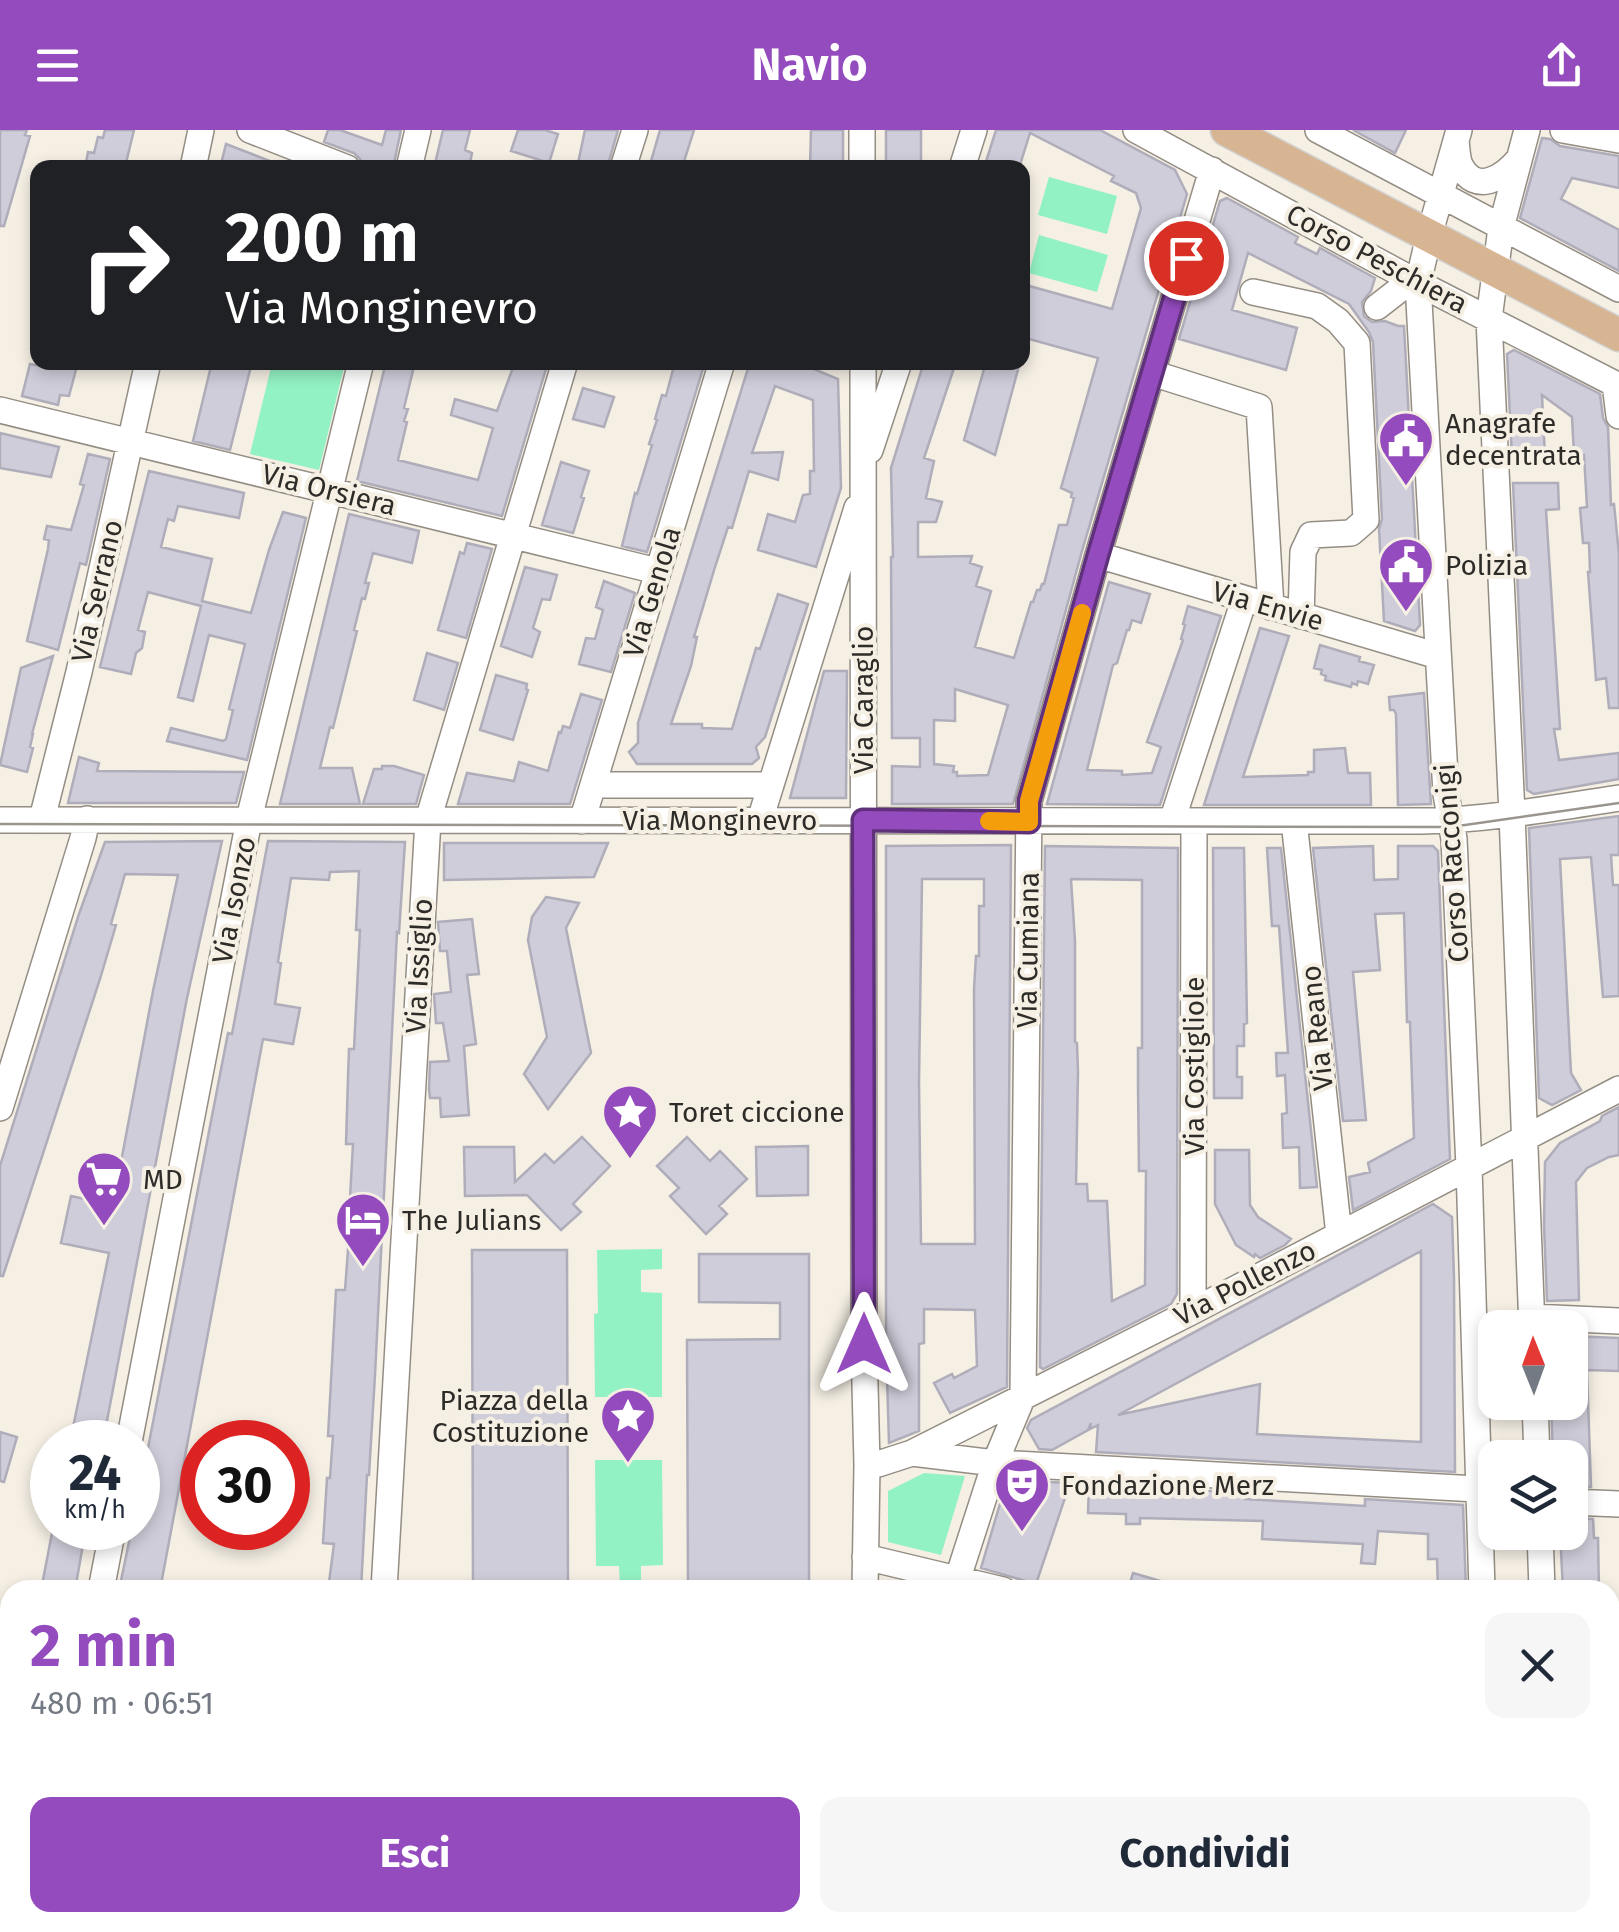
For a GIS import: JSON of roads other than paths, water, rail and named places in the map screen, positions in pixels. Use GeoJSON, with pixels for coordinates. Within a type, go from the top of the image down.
{"type":"FeatureCollection","features":[{"type":"Feature","properties":{"kind":"main road","name":"Corso Peschiera"},"geometry":{"type":"LineString","coordinates":[[1227,130],[1619,335]]}},
{"type":"Feature","properties":{"kind":"street"},"geometry":{"type":"LineString","coordinates":[[195,160],[202,130]]}},
{"type":"Feature","properties":{"kind":"street"},"geometry":{"type":"LineString","coordinates":[[250,130],[327,160]]}},
{"type":"Feature","properties":{"kind":"street"},"geometry":{"type":"LineString","coordinates":[[411,160],[418,130]]}},
{"type":"Feature","properties":{"kind":"street"},"geometry":{"type":"LineString","coordinates":[[626,160],[634,130]]}},
{"type":"Feature","properties":{"kind":"street"},"geometry":{"type":"LineString","coordinates":[[862,130],[862,160]]}},
{"type":"Feature","properties":{"kind":"street"},"geometry":{"type":"LineString","coordinates":[[965,160],[974,130]]}},
{"type":"Feature","properties":{"kind":"street","name":"Corso Peschiera"},"geometry":{"type":"LineString","coordinates":[[1136,130],[1418,283],[1617,385]]}},
{"type":"Feature","properties":{"kind":"street"},"geometry":{"type":"LineString","coordinates":[[1318,130],[1619,289]]}},
{"type":"Feature","properties":{"kind":"street","name":"Corso Racconigi"},"geometry":{"type":"LineString","coordinates":[[1527,130],[1501,228],[1489,319],[1531,1310]]}},
{"type":"Feature","properties":{"kind":"street"},"geometry":{"type":"LineString","coordinates":[[1563,130],[1619,140]]}},
{"type":"Feature","properties":{"kind":"street","name":"Corso Racconigi"},"geometry":{"type":"LineString","coordinates":[[1458,135],[1418,283],[1438,656],[1454,856],[1469,1167],[1478,1489]]}},
{"type":"Feature","properties":{"kind":"street","name":"Corso Racconigi"},"geometry":{"type":"LineString","coordinates":[[1458,135],[1459,163],[1479,180],[1493,181],[1505,175],[1519,159]]}},
{"type":"Feature","properties":{"kind":"street","name":"Via Cumiana"},"geometry":{"type":"LineString","coordinates":[[1023,1396],[1029,801],[1212,170]]}},
{"type":"Feature","properties":{"kind":"street"},"geometry":{"type":"LineString","coordinates":[[1376,307],[1404,286],[1418,283]]}},
{"type":"Feature","properties":{"kind":"street"},"geometry":{"type":"LineString","coordinates":[[1254,292],[1317,306],[1338,321],[1357,343],[1366,520],[1350,533],[1311,535],[1303,552],[1301,616]]}},
{"type":"Feature","properties":{"kind":"street","name":"Via Serrano"},"geometry":{"type":"LineString","coordinates":[[42,819],[146,370]]}},
{"type":"Feature","properties":{"kind":"street","name":"Via Isonzo"},"geometry":{"type":"LineString","coordinates":[[133,1420],[249,820],[358,370]]}},
{"type":"Feature","properties":{"kind":"street","name":"Via Issiglio"},"geometry":{"type":"LineString","coordinates":[[385,1580],[428,820],[564,370]]}},
{"type":"Feature","properties":{"kind":"street","name":"Via Genola"},"geometry":{"type":"LineString","coordinates":[[582,821],[720,370]]}},
{"type":"Feature","properties":{"kind":"street","name":"Via Caraglio"},"geometry":{"type":"LineString","coordinates":[[863,370],[866,1580]]}},
{"type":"Feature","properties":{"kind":"street","name":"Via Caraglio"},"geometry":{"type":"LineString","coordinates":[[864,477],[897,370]]}},
{"type":"Feature","properties":{"kind":"street"},"geometry":{"type":"LineString","coordinates":[[1152,373],[1260,407],[1271,607]]}},
{"type":"Feature","properties":{"kind":"street"},"geometry":{"type":"LineString","coordinates":[[1617,385],[1619,416]]}},
{"type":"Feature","properties":{"kind":"street","name":"Via Orsiera"},"geometry":{"type":"LineString","coordinates":[[0,410],[657,572]]}},
{"type":"Feature","properties":{"kind":"street"},"geometry":{"type":"LineString","coordinates":[[760,820],[864,477]]}},
{"type":"Feature","properties":{"kind":"street","name":"Via Envie"},"geometry":{"type":"LineString","coordinates":[[1098,555],[1438,656]]}},
{"type":"Feature","properties":{"kind":"street","name":"Via Costigliole"},"geometry":{"type":"LineString","coordinates":[[1193,1311],[1183,821],[1244,600]]}},
{"type":"Feature","properties":{"kind":"street","name":"Via Monginevro"},"geometry":{"type":"LineString","coordinates":[[594,785],[771,785]]}},
{"type":"Feature","properties":{"kind":"street","name":"Via Monginevro"},"geometry":{"type":"LineString","coordinates":[[0,820],[1450,821],[1619,798]]}},
{"type":"Feature","properties":{"kind":"street"},"geometry":{"type":"LineString","coordinates":[[0,1108],[87,819]]}},
{"type":"Feature","properties":{"kind":"street","name":"Via Reano"},"geometry":{"type":"LineString","coordinates":[[1294,821],[1339,1235]]}},
{"type":"Feature","properties":{"kind":"street","name":"Via Pollenzo"},"geometry":{"type":"LineString","coordinates":[[867,1465],[912,1454],[1619,1089]]}},
{"type":"Feature","properties":{"kind":"street"},"geometry":{"type":"LineString","coordinates":[[1588,1321],[1619,1321]]}},
{"type":"Feature","properties":{"kind":"street"},"geometry":{"type":"LineString","coordinates":[[957,1580],[994,1463],[1023,1396]]}},
{"type":"Feature","properties":{"kind":"street"},"geometry":{"type":"LineString","coordinates":[[912,1454],[994,1463],[1478,1489]]}},
{"type":"Feature","properties":{"kind":"street"},"geometry":{"type":"LineString","coordinates":[[1588,1503],[1619,1504]]}},
{"type":"Feature","properties":{"kind":"street"},"geometry":{"type":"LineString","coordinates":[[103,1580],[109,1550]]}},
{"type":"Feature","properties":{"kind":"street","name":"Corso Racconigi"},"geometry":{"type":"LineString","coordinates":[[1480,1550],[1482,1580]]}},
{"type":"Feature","properties":{"kind":"street"},"geometry":{"type":"LineString","coordinates":[[1541,1550],[1542,1580]]}},
{"type":"Feature","properties":{"kind":"street"},"geometry":{"type":"LineString","coordinates":[[865,1557],[943,1580]]}},
{"type":"Feature","properties":{"kind":"tram line"},"geometry":{"type":"LineString","coordinates":[[0,824],[1451,827],[1619,803]]}},
{"type":"Feature","properties":{"kind":"place","name":"Anagrafe decentrata"},"geometry":{"type":"Point","coordinates":[1406,488]}},
{"type":"Feature","properties":{"kind":"place","name":"Polizia"},"geometry":{"type":"Point","coordinates":[1406,614]}},
{"type":"Feature","properties":{"kind":"place","name":"Toret ciccione"},"geometry":{"type":"Point","coordinates":[630,1161]}},
{"type":"Feature","properties":{"kind":"place","name":"MD"},"geometry":{"type":"Point","coordinates":[104,1228]}},
{"type":"Feature","properties":{"kind":"place","name":"The Julians"},"geometry":{"type":"Point","coordinates":[363,1269]}},
{"type":"Feature","properties":{"kind":"place","name":"Piazza della Costituzione"},"geometry":{"type":"Point","coordinates":[628,1465]}},
{"type":"Feature","properties":{"kind":"place","name":"Fondazione Merz"},"geometry":{"type":"Point","coordinates":[1022,1534]}}]}
